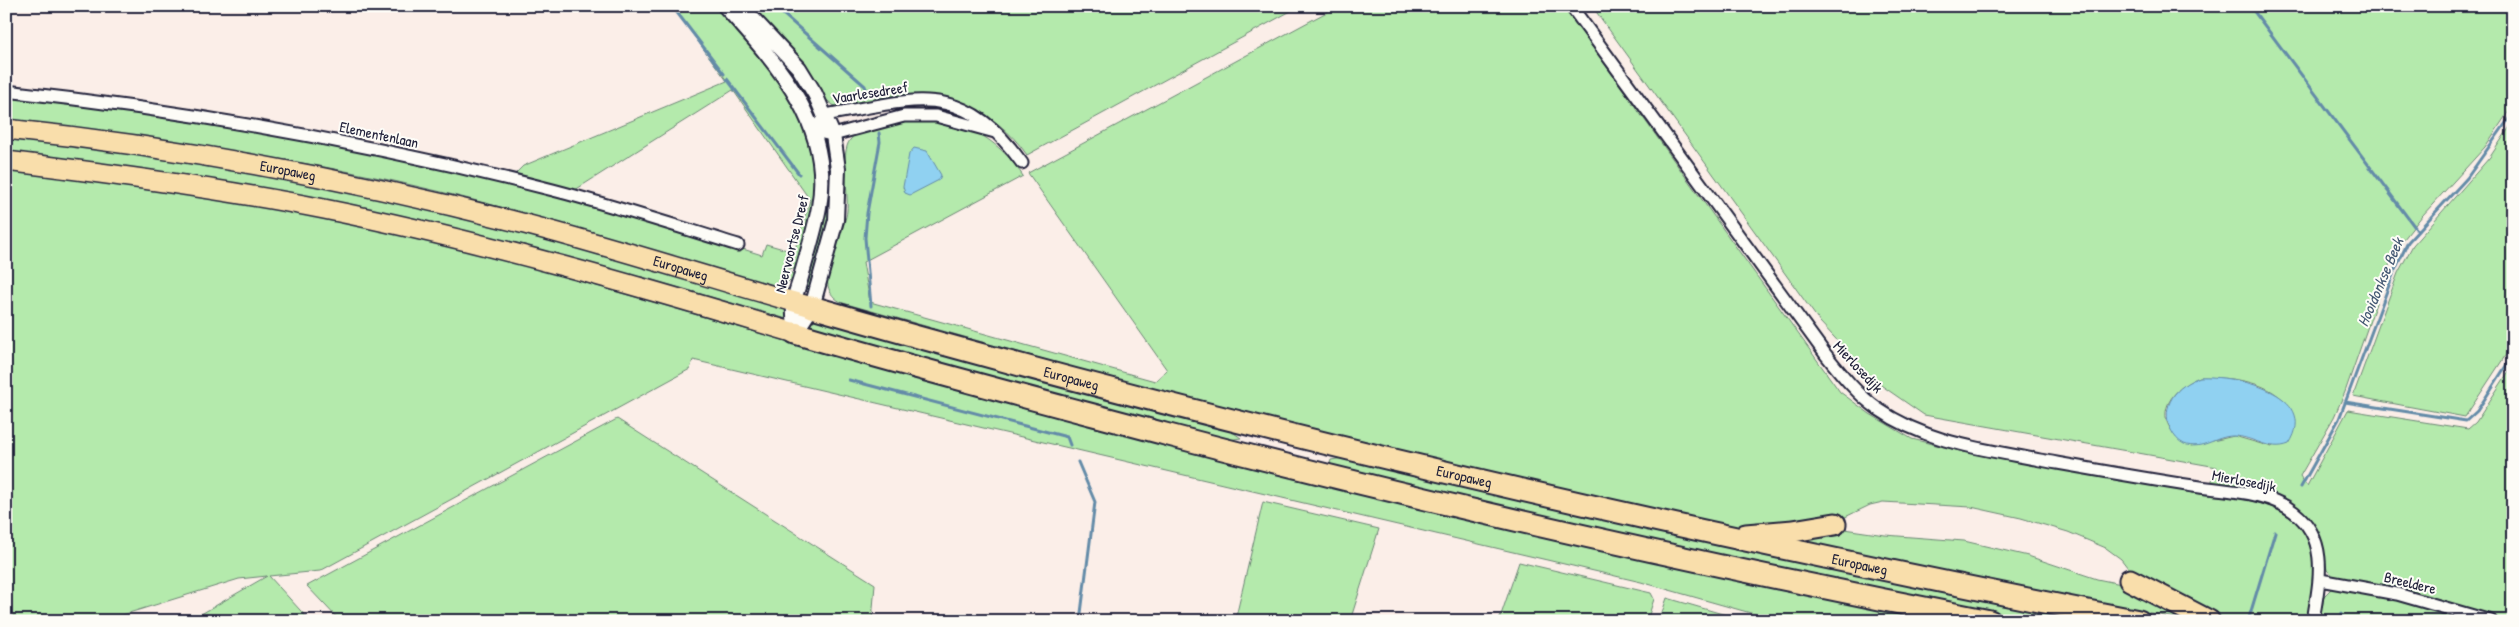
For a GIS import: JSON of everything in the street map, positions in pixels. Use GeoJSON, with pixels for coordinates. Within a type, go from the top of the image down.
{"type":"FeatureCollection","features":[{"type":"Feature","properties":{"kind":"highway","name":"Europaweg"},"geometry":{"type":"LineString","coordinates":[[6,129],[210,156],[398,193],[527,225],[803,304],[1173,405],[1453,475],[1726,537],[2139,621]]}},
{"type":"Feature","properties":{"kind":"highway","name":"Europaweg"},"geometry":{"type":"LineString","coordinates":[[6,161],[144,177],[276,200],[396,224],[624,282],[1051,404],[1318,473],[1660,553],[1990,621]]}},
{"type":"Feature","properties":{"kind":"highway"},"geometry":{"type":"LineString","coordinates":[[1726,537],[1793,531],[1835,524]]}},
{"type":"Feature","properties":{"kind":"highway"},"geometry":{"type":"LineString","coordinates":[[2130,580],[2209,621]]}},
{"type":"Feature","properties":{"kind":"street","name":"Neervoortse Dreef"},"geometry":{"type":"LineString","coordinates":[[725,6],[783,73],[800,100],[814,131],[820,163],[819,207],[803,304]]}},
{"type":"Feature","properties":{"kind":"street","name":"Neervoortse Dreef"},"geometry":{"type":"LineString","coordinates":[[741,6],[799,68],[825,115],[833,135],[838,169],[836,220],[803,304],[795,332]]}},
{"type":"Feature","properties":{"kind":"street","name":"Mierlosedijk"},"geometry":{"type":"LineString","coordinates":[[1571,6],[1820,348],[1855,390],[1878,409],[1906,426],[1944,442],[2138,478],[2272,500],[2295,512],[2310,530],[2320,553],[2320,580],[2313,621]]}},
{"type":"Feature","properties":{"kind":"street","name":"Elementenlaan"},"geometry":{"type":"LineString","coordinates":[[6,91],[116,104],[312,136],[554,190],[738,244]]}},
{"type":"Feature","properties":{"kind":"street","name":"Vaarlesedreef"},"geometry":{"type":"LineString","coordinates":[[995,132],[936,116],[904,116],[833,135],[814,131],[825,115],[909,101],[940,101],[977,115],[995,132],[1022,163]]}},
{"type":"Feature","properties":{"kind":"street","name":"Breeldere"},"geometry":{"type":"LineString","coordinates":[[2320,580],[2397,594],[2491,621]]}},
{"type":"Feature","properties":{"kind":"green space"},"geometry":{"type":"Polygon","coordinates":[[[672,6],[723,6],[799,107],[816,165],[816,203],[797,270],[789,268],[788,272],[795,274],[784,284],[775,285],[760,282],[532,216],[394,181],[249,154],[6,121],[6,94],[185,116],[442,167],[666,225],[762,255],[766,244],[794,252],[810,200],[733,90],[575,190],[512,177],[523,166],[727,81],[672,6]]]}},
{"type":"Feature","properties":{"kind":"green space"},"geometry":{"type":"Polygon","coordinates":[[[745,6],[1300,6],[1027,155],[999,125],[965,105],[946,99],[906,95],[885,97],[845,108],[833,105],[822,95],[794,54],[745,6]]]}},
{"type":"Feature","properties":{"kind":"green space"},"geometry":{"type":"Polygon","coordinates":[[[1338,6],[1563,6],[1840,392],[1870,414],[1912,439],[1964,452],[2206,495],[2242,499],[2278,510],[2293,519],[2305,531],[2313,547],[2316,574],[2307,621],[2216,621],[2135,577],[2121,559],[2106,548],[2068,532],[2021,518],[1971,507],[1883,502],[1870,505],[1839,520],[1764,529],[1736,527],[1471,469],[1164,393],[843,303],[833,296],[828,286],[828,274],[830,261],[847,211],[845,163],[847,146],[850,140],[864,130],[902,121],[923,119],[961,126],[979,133],[995,145],[1010,159],[1023,176],[863,262],[870,302],[1155,381],[1167,370],[1028,173],[1338,6]]]}},
{"type":"Feature","properties":{"kind":"green space"},"geometry":{"type":"Polygon","coordinates":[[[1592,6],[2513,6],[2513,105],[2485,147],[2422,216],[2404,239],[2390,263],[2345,392],[2334,417],[2300,476],[2307,486],[2348,410],[2468,429],[2476,422],[2513,365],[2513,621],[2499,621],[2435,602],[2335,579],[2327,570],[2322,541],[2300,511],[2211,483],[2217,467],[1924,415],[1875,381],[1820,322],[1592,6]],[[2200,377],[2192,380],[2172,397],[2168,404],[2166,420],[2172,431],[2191,446],[2234,436],[2272,447],[2292,411],[2284,401],[2263,387],[2239,380],[2200,377]]]}},
{"type":"Feature","properties":{"kind":"green space"},"geometry":{"type":"Polygon","coordinates":[[[2513,122],[2513,344],[2465,417],[2353,396],[2398,273],[2413,245],[2490,157],[2513,122]]]}},
{"type":"Feature","properties":{"kind":"green space"},"geometry":{"type":"Polygon","coordinates":[[[6,136],[239,168],[447,211],[790,307],[787,319],[643,277],[618,275],[6,155],[6,136]]]}},
{"type":"Feature","properties":{"kind":"green space"},"geometry":{"type":"Polygon","coordinates":[[[832,156],[833,208],[812,291],[806,290],[824,219],[828,157],[832,156]]]}},
{"type":"Feature","properties":{"kind":"green space"},"geometry":{"type":"Polygon","coordinates":[[[6,170],[149,188],[324,218],[452,247],[525,265],[852,360],[1553,540],[1931,621],[1779,621],[1641,582],[693,360],[690,369],[320,571],[269,576],[310,621],[189,621],[267,576],[239,579],[103,621],[6,621],[6,180],[9,179],[6,179],[6,170]]]}},
{"type":"Feature","properties":{"kind":"green space"},"geometry":{"type":"Polygon","coordinates":[[[812,313],[1231,431],[1241,438],[1217,442],[808,327],[812,313]]]}},
{"type":"Feature","properties":{"kind":"green space"},"geometry":{"type":"Polygon","coordinates":[[[617,419],[875,584],[872,621],[340,621],[307,586],[617,419]]]}},
{"type":"Feature","properties":{"kind":"green space"},"geometry":{"type":"Polygon","coordinates":[[[1343,458],[2110,621],[2011,621],[1884,595],[1340,469],[1330,464],[1331,460],[1343,458]]]}},
{"type":"Feature","properties":{"kind":"green space"},"geometry":{"type":"Polygon","coordinates":[[[1263,502],[1379,529],[1350,621],[1235,621],[1263,502]]]}},
{"type":"Feature","properties":{"kind":"green space"},"geometry":{"type":"Polygon","coordinates":[[[1837,528],[1885,535],[1964,541],[2028,556],[2097,579],[2131,586],[2190,621],[1773,537],[1837,528]]]}},
{"type":"Feature","properties":{"kind":"green space"},"geometry":{"type":"Polygon","coordinates":[[[1519,562],[1651,593],[1654,599],[1647,621],[1499,621],[1519,562]]]}},
{"type":"Feature","properties":{"kind":"green space"},"geometry":{"type":"Polygon","coordinates":[[[2338,587],[2381,593],[2482,621],[2320,621],[2324,596],[2332,588],[2338,587]]]}},
{"type":"Feature","properties":{"kind":"green space"},"geometry":{"type":"Polygon","coordinates":[[[1667,598],[1747,621],[1659,621],[1667,598]]]}},
{"type":"Feature","properties":{"kind":"water"},"geometry":{"type":"Polygon","coordinates":[[[914,148],[927,151],[941,175],[939,180],[910,195],[905,193],[903,187],[909,154],[914,148]]]}},
{"type":"Feature","properties":{"kind":"water"},"geometry":{"type":"Polygon","coordinates":[[[2200,377],[2232,379],[2251,384],[2269,391],[2284,400],[2294,412],[2296,426],[2289,444],[2282,446],[2268,445],[2247,438],[2233,436],[2221,438],[2203,445],[2191,446],[2184,444],[2176,438],[2168,421],[2169,405],[2172,398],[2184,385],[2200,377]]]}},
{"type":"Feature","properties":{"kind":"waterway"},"geometry":{"type":"LineString","coordinates":[[672,6],[724,74]]}},
{"type":"Feature","properties":{"kind":"waterway"},"geometry":{"type":"LineString","coordinates":[[774,6],[865,86],[868,93]]}},
{"type":"Feature","properties":{"kind":"waterway"},"geometry":{"type":"LineString","coordinates":[[2250,6],[2417,230]]}},
{"type":"Feature","properties":{"kind":"waterway"},"geometry":{"type":"LineString","coordinates":[[727,79],[799,174]]}},
{"type":"Feature","properties":{"kind":"waterway","name":"Hooidonkse Beek"},"geometry":{"type":"LineString","coordinates":[[2301,487],[2339,419],[2394,272],[2408,242],[2467,178],[2513,113]]}},
{"type":"Feature","properties":{"kind":"waterway"},"geometry":{"type":"LineString","coordinates":[[871,306],[865,238],[867,213],[880,142],[879,133]]}},
{"type":"Feature","properties":{"kind":"waterway","name":"Hooidonkse Beek"},"geometry":{"type":"LineString","coordinates":[[2345,402],[2466,421],[2477,411],[2513,355]]}},
{"type":"Feature","properties":{"kind":"waterway"},"geometry":{"type":"LineString","coordinates":[[849,380],[1067,437],[1070,445]]}},
{"type":"Feature","properties":{"kind":"waterway"},"geometry":{"type":"LineString","coordinates":[[1078,462],[1095,502],[1080,621]]}},
{"type":"Feature","properties":{"kind":"waterway","name":"Hooidonkse Beek"},"geometry":{"type":"LineString","coordinates":[[2248,621],[2275,532]]}},
{"type":"Feature","properties":{"kind":"waterway"},"geometry":{"type":"LineString","coordinates":[[2342,613],[2342,621]]}}]}
